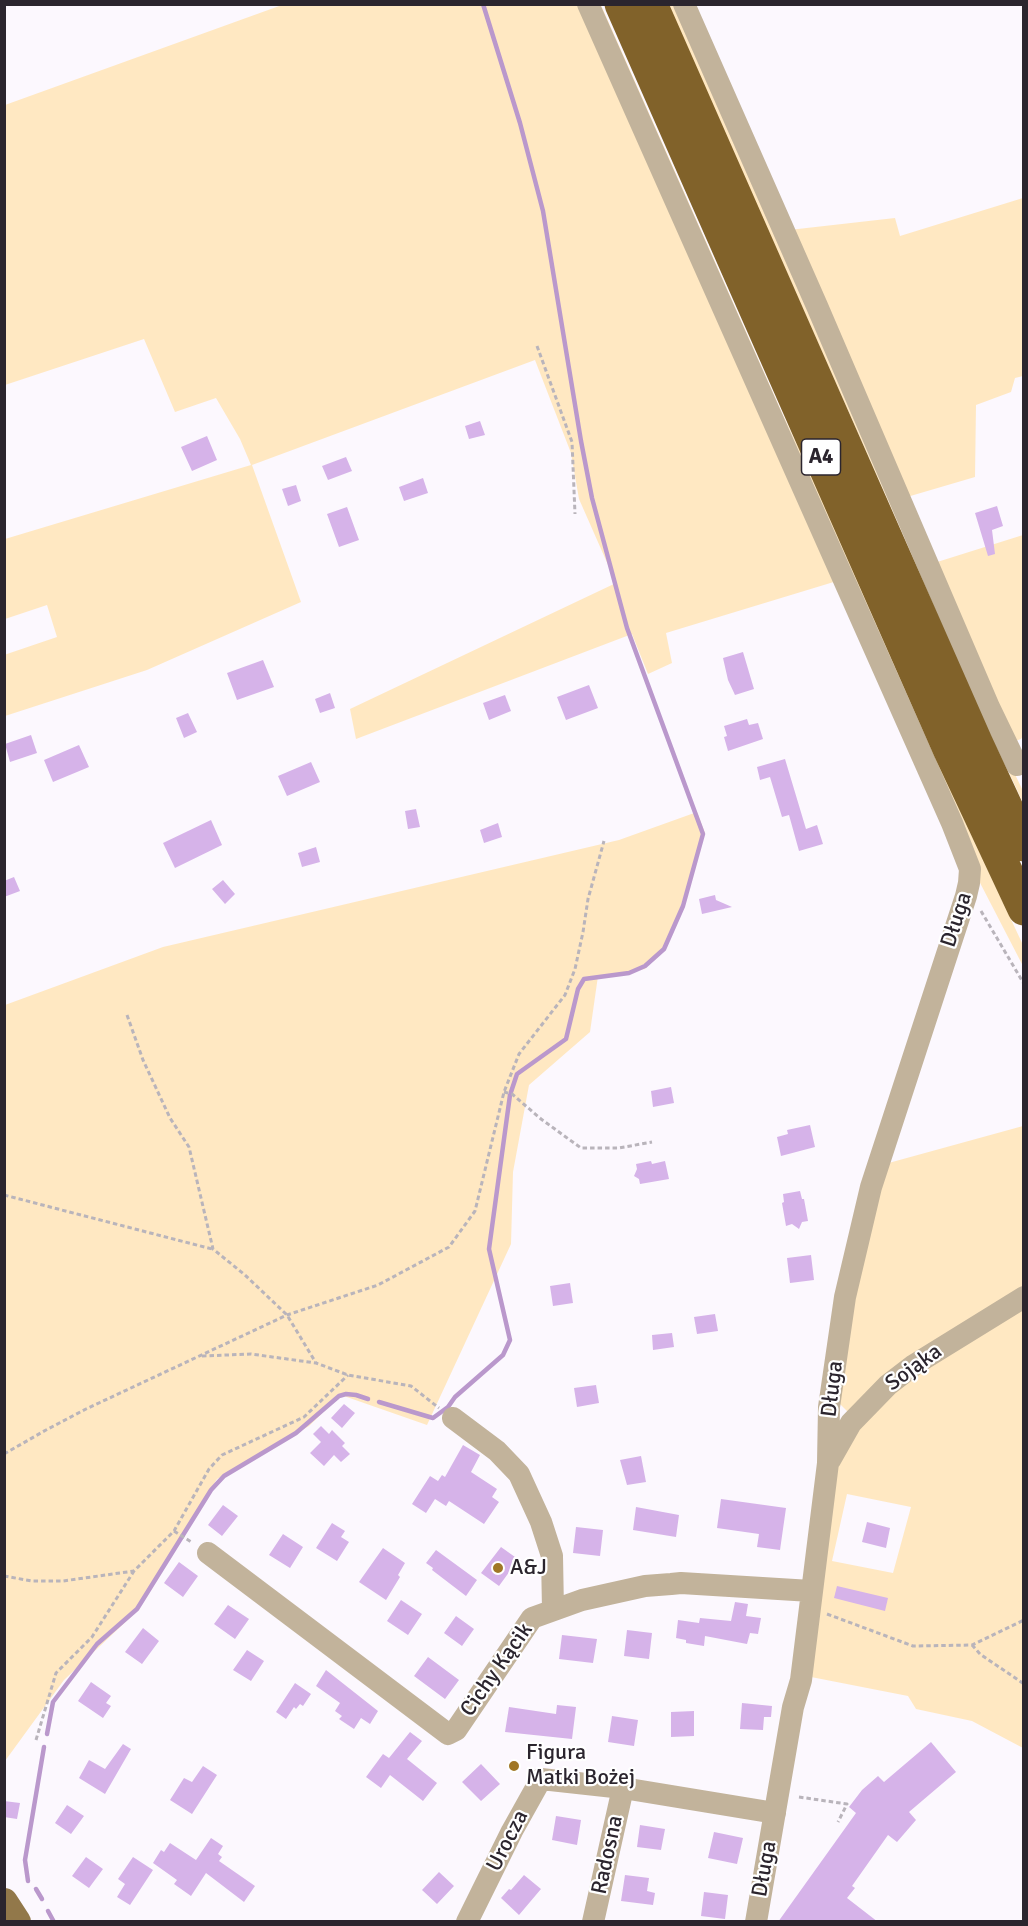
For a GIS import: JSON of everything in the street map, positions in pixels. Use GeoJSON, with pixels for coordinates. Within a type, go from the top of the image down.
{"type":"FeatureCollection","features":[{"type":"Feature","properties":{"kind":"highway","name":"A4"},"geometry":{"type":"LineString","coordinates":[[621,4],[950,751],[1023,909]]}},
{"type":"Feature","properties":{"kind":"highway","name":"A4"},"geometry":{"type":"LineString","coordinates":[[651,4],[1023,845]]}},
{"type":"Feature","properties":{"kind":"main road"},"geometry":{"type":"LineString","coordinates":[[4,1902],[17,1922]]}},
{"type":"Feature","properties":{"kind":"street","name":"Długa"},"geometry":{"type":"LineString","coordinates":[[588,4],[952,823],[970,869],[966,896],[871,1187],[846,1298],[829,1407],[828,1464],[801,1680],[793,1707],[756,1922]]}},
{"type":"Feature","properties":{"kind":"street"},"geometry":{"type":"LineString","coordinates":[[684,4],[818,306],[984,696],[1021,765]]}},
{"type":"Feature","properties":{"kind":"street","name":"Sojąka"},"geometry":{"type":"LineString","coordinates":[[828,1464],[851,1423],[888,1385],[914,1365],[1023,1297]]}},
{"type":"Feature","properties":{"kind":"street"},"geometry":{"type":"LineString","coordinates":[[829,1407],[851,1423]]}},
{"type":"Feature","properties":{"kind":"street"},"geometry":{"type":"LineString","coordinates":[[446,1413],[497,1451],[519,1474],[541,1522],[552,1556],[553,1610]]}},
{"type":"Feature","properties":{"kind":"street","name":"Cichy Kącik"},"geometry":{"type":"LineString","coordinates":[[208,1553],[448,1734],[456,1730],[532,1618],[553,1610],[582,1600],[645,1586],[681,1583],[810,1598]]}},
{"type":"Feature","properties":{"kind":"street","name":"Urocza"},"geometry":{"type":"LineString","coordinates":[[467,1922],[512,1831],[541,1779],[623,1788],[775,1813]]}},
{"type":"Feature","properties":{"kind":"street","name":"Radosna"},"geometry":{"type":"LineString","coordinates":[[593,1922],[623,1788]]}},
{"type":"Feature","properties":{"kind":"path"},"geometry":{"type":"LineString","coordinates":[[537,346],[572,442],[575,514]]}},
{"type":"Feature","properties":{"kind":"path"},"geometry":{"type":"LineString","coordinates":[[4,1454],[66,1419],[200,1356],[287,1316],[378,1285],[449,1247],[475,1211],[504,1092],[519,1054],[565,995],[572,978],[584,932],[588,899],[604,841]]}},
{"type":"Feature","properties":{"kind":"path"},"geometry":{"type":"LineString","coordinates":[[966,896],[984,915],[1023,984]]}},
{"type":"Feature","properties":{"kind":"path"},"geometry":{"type":"LineString","coordinates":[[127,1015],[143,1060],[170,1118],[189,1147],[213,1249]]}},
{"type":"Feature","properties":{"kind":"path"},"geometry":{"type":"LineString","coordinates":[[504,1092],[512,1094],[541,1119],[581,1148],[619,1148],[652,1142]]}},
{"type":"Feature","properties":{"kind":"path"},"geometry":{"type":"LineString","coordinates":[[4,1195],[213,1249],[245,1275],[287,1316],[316,1363]]}},
{"type":"Feature","properties":{"kind":"path"},"geometry":{"type":"LineString","coordinates":[[200,1356],[250,1354],[316,1363],[348,1375],[411,1386],[446,1413]]}},
{"type":"Feature","properties":{"kind":"path"},"geometry":{"type":"LineString","coordinates":[[36,1740],[56,1673],[92,1636],[134,1571],[175,1532],[209,1468],[222,1455],[304,1417],[348,1375]]}},
{"type":"Feature","properties":{"kind":"path"},"geometry":{"type":"LineString","coordinates":[[175,1532],[189,1540]]}},
{"type":"Feature","properties":{"kind":"path"},"geometry":{"type":"LineString","coordinates":[[4,1576],[32,1581],[63,1581],[134,1571]]}},
{"type":"Feature","properties":{"kind":"path"},"geometry":{"type":"LineString","coordinates":[[810,1598],[840,1620],[865,1626],[886,1637],[913,1646],[972,1645],[1023,1620]]}},
{"type":"Feature","properties":{"kind":"path"},"geometry":{"type":"LineString","coordinates":[[972,1645],[980,1654],[1023,1684]]}},
{"type":"Feature","properties":{"kind":"path"},"geometry":{"type":"LineString","coordinates":[[799,1797],[847,1804],[838,1822]]}},
{"type":"Feature","properties":{"kind":"shaded area"},"geometry":{"type":"Polygon","coordinates":[[[282,5],[580,5],[837,581],[666,633],[672,663],[648,674],[632,634],[356,739],[350,709],[616,583],[579,499],[571,453],[535,360],[252,465],[301,602],[147,670],[5,716],[4,655],[57,637],[47,605],[5,619],[5,539],[251,465],[240,439],[216,398],[175,412],[144,339],[5,385],[5,105],[282,5]]]}},
{"type":"Feature","properties":{"kind":"shaded area"},"geometry":{"type":"Polygon","coordinates":[[[593,5],[601,5],[925,736],[1023,945],[1023,966],[977,877],[593,5]]]}},
{"type":"Feature","properties":{"kind":"shaded area"},"geometry":{"type":"Polygon","coordinates":[[[668,5],[679,5],[986,714],[1023,791],[1023,803],[1005,764],[668,5]]]}},
{"type":"Feature","properties":{"kind":"shaded area"},"geometry":{"type":"Polygon","coordinates":[[[1023,198],[1023,376],[1015,378],[1011,392],[976,405],[975,477],[907,497],[789,230],[895,218],[900,236],[1023,198]]]}},
{"type":"Feature","properties":{"kind":"shaded area"},"geometry":{"type":"Polygon","coordinates":[[[1023,535],[1024,734],[1021,739],[1015,741],[934,563],[1023,535]]]}},
{"type":"Feature","properties":{"kind":"shaded area"},"geometry":{"type":"Polygon","coordinates":[[[697,812],[705,833],[669,941],[645,969],[598,976],[590,1032],[529,1085],[513,1172],[511,1244],[427,1425],[341,1395],[309,1426],[217,1479],[135,1613],[64,1680],[5,1761],[5,1005],[163,947],[619,840],[697,812]]]}},
{"type":"Feature","properties":{"kind":"shaded area"},"geometry":{"type":"Polygon","coordinates":[[[1023,1126],[1023,1289],[848,1412],[837,1401],[862,1249],[885,1164],[1023,1126]]]}},
{"type":"Feature","properties":{"kind":"shaded area"},"geometry":{"type":"Polygon","coordinates":[[[1023,1308],[1023,1748],[972,1721],[916,1709],[908,1696],[811,1677],[832,1477],[856,1426],[912,1373],[1023,1308]],[[847,1494],[832,1561],[893,1573],[911,1507],[847,1494]]]}},
{"type":"Feature","properties":{"kind":"building"},"geometry":{"type":"Polygon","coordinates":[[[480,421],[485,435],[469,439],[465,426],[480,421]]]}},
{"type":"Feature","properties":{"kind":"building"},"geometry":{"type":"Polygon","coordinates":[[[207,436],[217,460],[192,471],[181,447],[207,436]]]}},
{"type":"Feature","properties":{"kind":"building"},"geometry":{"type":"Polygon","coordinates":[[[346,457],[352,471],[328,480],[322,466],[346,457]]]}},
{"type":"Feature","properties":{"kind":"building"},"geometry":{"type":"Polygon","coordinates":[[[423,478],[428,493],[404,501],[399,487],[423,478]]]}},
{"type":"Feature","properties":{"kind":"building"},"geometry":{"type":"Polygon","coordinates":[[[296,485],[301,501],[288,506],[282,489],[296,485]]]}},
{"type":"Feature","properties":{"kind":"building"},"geometry":{"type":"Polygon","coordinates":[[[997,506],[1003,526],[992,530],[995,554],[988,556],[975,513],[997,506]]]}},
{"type":"Feature","properties":{"kind":"building"},"geometry":{"type":"Polygon","coordinates":[[[347,507],[359,540],[339,547],[327,514],[347,507]]]}},
{"type":"Feature","properties":{"kind":"building"},"geometry":{"type":"Polygon","coordinates":[[[743,652],[754,689],[735,695],[728,680],[723,658],[743,652]]]}},
{"type":"Feature","properties":{"kind":"building"},"geometry":{"type":"Polygon","coordinates":[[[263,660],[274,687],[237,700],[227,673],[263,660]]]}},
{"type":"Feature","properties":{"kind":"building"},"geometry":{"type":"Polygon","coordinates":[[[589,685],[598,708],[566,720],[557,697],[589,685]]]}},
{"type":"Feature","properties":{"kind":"building"},"geometry":{"type":"Polygon","coordinates":[[[330,693],[335,708],[320,713],[315,699],[330,693]]]}},
{"type":"Feature","properties":{"kind":"building"},"geometry":{"type":"Polygon","coordinates":[[[505,695],[511,711],[489,720],[483,703],[505,695]]]}},
{"type":"Feature","properties":{"kind":"building"},"geometry":{"type":"Polygon","coordinates":[[[188,713],[197,732],[184,738],[176,718],[188,713]]]}},
{"type":"Feature","properties":{"kind":"building"},"geometry":{"type":"Polygon","coordinates":[[[747,719],[749,725],[758,723],[763,739],[728,751],[724,726],[747,719]]]}},
{"type":"Feature","properties":{"kind":"building"},"geometry":{"type":"Polygon","coordinates":[[[31,735],[37,753],[10,762],[5,744],[31,735]]]}},
{"type":"Feature","properties":{"kind":"building"},"geometry":{"type":"Polygon","coordinates":[[[79,745],[89,767],[53,782],[44,760],[79,745]]]}},
{"type":"Feature","properties":{"kind":"building"},"geometry":{"type":"Polygon","coordinates":[[[785,759],[806,829],[817,825],[823,844],[799,851],[789,815],[782,817],[770,777],[760,780],[757,767],[785,759]]]}},
{"type":"Feature","properties":{"kind":"building"},"geometry":{"type":"Polygon","coordinates":[[[311,762],[320,782],[287,796],[278,776],[311,762]]]}},
{"type":"Feature","properties":{"kind":"building"},"geometry":{"type":"Polygon","coordinates":[[[416,809],[420,827],[408,829],[405,811],[416,809]]]}},
{"type":"Feature","properties":{"kind":"building"},"geometry":{"type":"Polygon","coordinates":[[[211,820],[222,845],[175,868],[163,843],[211,820]]]}},
{"type":"Feature","properties":{"kind":"building"},"geometry":{"type":"Polygon","coordinates":[[[498,823],[502,837],[484,843],[480,830],[498,823]]]}},
{"type":"Feature","properties":{"kind":"building"},"geometry":{"type":"Polygon","coordinates":[[[316,847],[320,862],[302,867],[298,853],[316,847]]]}},
{"type":"Feature","properties":{"kind":"building"},"geometry":{"type":"Polygon","coordinates":[[[14,877],[20,891],[4,897],[4,881],[14,877]]]}},
{"type":"Feature","properties":{"kind":"building"},"geometry":{"type":"Polygon","coordinates":[[[223,880],[235,894],[225,904],[212,889],[223,880]]]}},
{"type":"Feature","properties":{"kind":"building"},"geometry":{"type":"Polygon","coordinates":[[[715,895],[716,900],[732,907],[702,914],[699,899],[715,895]]]}},
{"type":"Feature","properties":{"kind":"building"},"geometry":{"type":"Polygon","coordinates":[[[671,1087],[674,1103],[653,1107],[651,1091],[671,1087]]]}},
{"type":"Feature","properties":{"kind":"building"},"geometry":{"type":"Polygon","coordinates":[[[810,1125],[815,1147],[781,1156],[777,1137],[788,1134],[787,1130],[810,1125]]]}},
{"type":"Feature","properties":{"kind":"building"},"geometry":{"type":"Polygon","coordinates":[[[651,1161],[652,1164],[665,1161],[669,1179],[640,1184],[639,1179],[634,1176],[637,1169],[636,1164],[651,1161]]]}},
{"type":"Feature","properties":{"kind":"building"},"geometry":{"type":"Polygon","coordinates":[[[800,1191],[804,1199],[808,1221],[802,1222],[799,1229],[792,1224],[786,1226],[782,1203],[784,1202],[783,1194],[800,1191]]]}},
{"type":"Feature","properties":{"kind":"building"},"geometry":{"type":"Polygon","coordinates":[[[811,1255],[814,1280],[790,1283],[787,1258],[811,1255]]]}},
{"type":"Feature","properties":{"kind":"building"},"geometry":{"type":"Polygon","coordinates":[[[570,1283],[573,1303],[553,1306],[550,1286],[570,1283]]]}},
{"type":"Feature","properties":{"kind":"building"},"geometry":{"type":"Polygon","coordinates":[[[715,1314],[718,1331],[697,1334],[694,1317],[715,1314]]]}},
{"type":"Feature","properties":{"kind":"building"},"geometry":{"type":"Polygon","coordinates":[[[672,1333],[674,1347],[653,1350],[652,1335],[672,1333]]]}},
{"type":"Feature","properties":{"kind":"building"},"geometry":{"type":"Polygon","coordinates":[[[596,1385],[599,1403],[577,1407],[574,1388],[596,1385]]]}},
{"type":"Feature","properties":{"kind":"building"},"geometry":{"type":"Polygon","coordinates":[[[344,1404],[355,1413],[342,1428],[331,1418],[344,1404]]]}},
{"type":"Feature","properties":{"kind":"building"},"geometry":{"type":"Polygon","coordinates":[[[321,1426],[329,1434],[332,1430],[345,1443],[342,1446],[350,1454],[341,1462],[334,1455],[324,1466],[310,1453],[321,1442],[313,1434],[321,1426]]]}},
{"type":"Feature","properties":{"kind":"building"},"geometry":{"type":"Polygon","coordinates":[[[463,1445],[480,1455],[471,1472],[497,1489],[492,1497],[499,1502],[484,1524],[449,1501],[446,1506],[435,1499],[426,1513],[412,1504],[430,1476],[438,1481],[442,1475],[445,1477],[463,1445]]]}},
{"type":"Feature","properties":{"kind":"building"},"geometry":{"type":"Polygon","coordinates":[[[641,1456],[646,1482],[627,1485],[620,1460],[641,1456]]]}},
{"type":"Feature","properties":{"kind":"building"},"geometry":{"type":"Polygon","coordinates":[[[721,1499],[786,1508],[780,1550],[757,1547],[759,1534],[717,1528],[721,1499]]]}},
{"type":"Feature","properties":{"kind":"building"},"geometry":{"type":"Polygon","coordinates":[[[223,1505],[238,1516],[222,1536],[208,1525],[223,1505]]]}},
{"type":"Feature","properties":{"kind":"building"},"geometry":{"type":"Polygon","coordinates":[[[636,1507],[679,1515],[676,1537],[633,1530],[636,1507]]]}},
{"type":"Feature","properties":{"kind":"building"},"geometry":{"type":"Polygon","coordinates":[[[867,1522],[890,1528],[886,1548],[862,1542],[867,1522]]]}},
{"type":"Feature","properties":{"kind":"building"},"geometry":{"type":"Polygon","coordinates":[[[332,1523],[345,1531],[341,1537],[349,1542],[337,1561],[316,1548],[332,1523]]]}},
{"type":"Feature","properties":{"kind":"building"},"geometry":{"type":"Polygon","coordinates":[[[576,1527],[603,1530],[600,1556],[573,1553],[576,1527]]]}},
{"type":"Feature","properties":{"kind":"building"},"geometry":{"type":"Polygon","coordinates":[[[283,1534],[303,1547],[290,1568],[269,1555],[283,1534]]]}},
{"type":"Feature","properties":{"kind":"building","name":"A&J"},"geometry":{"type":"Polygon","coordinates":[[[501,1547],[515,1557],[512,1561],[515,1564],[499,1586],[481,1573],[501,1547]]]}},
{"type":"Feature","properties":{"kind":"building"},"geometry":{"type":"Polygon","coordinates":[[[383,1548],[405,1563],[398,1575],[400,1577],[386,1600],[359,1582],[383,1548]]]}},
{"type":"Feature","properties":{"kind":"building"},"geometry":{"type":"Polygon","coordinates":[[[436,1550],[477,1580],[466,1596],[426,1563],[436,1550]]]}},
{"type":"Feature","properties":{"kind":"building"},"geometry":{"type":"Polygon","coordinates":[[[179,1562],[198,1576],[183,1597],[164,1583],[179,1562]]]}},
{"type":"Feature","properties":{"kind":"building"},"geometry":{"type":"Polygon","coordinates":[[[837,1586],[888,1598],[885,1611],[834,1598],[837,1586]]]}},
{"type":"Feature","properties":{"kind":"building"},"geometry":{"type":"Polygon","coordinates":[[[401,1600],[422,1614],[408,1635],[387,1621],[401,1600]]]}},
{"type":"Feature","properties":{"kind":"building"},"geometry":{"type":"Polygon","coordinates":[[[735,1602],[748,1604],[746,1616],[761,1618],[758,1634],[750,1633],[747,1644],[705,1636],[704,1646],[686,1643],[686,1640],[676,1638],[678,1620],[699,1623],[700,1618],[731,1621],[735,1602]]]}},
{"type":"Feature","properties":{"kind":"building"},"geometry":{"type":"Polygon","coordinates":[[[228,1605],[249,1619],[235,1639],[214,1624],[228,1605]]]}},
{"type":"Feature","properties":{"kind":"building"},"geometry":{"type":"Polygon","coordinates":[[[456,1616],[474,1629],[462,1646],[444,1633],[456,1616]]]}},
{"type":"Feature","properties":{"kind":"building"},"geometry":{"type":"Polygon","coordinates":[[[143,1628],[159,1641],[142,1664],[125,1652],[143,1628]]]}},
{"type":"Feature","properties":{"kind":"building"},"geometry":{"type":"Polygon","coordinates":[[[627,1630],[652,1633],[649,1659],[624,1656],[627,1630]]]}},
{"type":"Feature","properties":{"kind":"building"},"geometry":{"type":"Polygon","coordinates":[[[562,1635],[597,1639],[593,1663],[559,1659],[562,1635]]]}},
{"type":"Feature","properties":{"kind":"building"},"geometry":{"type":"Polygon","coordinates":[[[247,1650],[264,1661],[251,1681],[233,1670],[247,1650]]]}},
{"type":"Feature","properties":{"kind":"building"},"geometry":{"type":"Polygon","coordinates":[[[428,1657],[459,1680],[445,1699],[414,1676],[428,1657]]]}},
{"type":"Feature","properties":{"kind":"building"},"geometry":{"type":"Polygon","coordinates":[[[326,1670],[378,1711],[370,1724],[361,1718],[354,1729],[339,1719],[342,1716],[335,1711],[340,1703],[316,1686],[326,1670]]]}},
{"type":"Feature","properties":{"kind":"building"},"geometry":{"type":"Polygon","coordinates":[[[91,1682],[111,1696],[106,1703],[111,1706],[103,1718],[78,1701],[91,1682]]]}},
{"type":"Feature","properties":{"kind":"building"},"geometry":{"type":"Polygon","coordinates":[[[295,1683],[311,1694],[303,1706],[300,1704],[296,1709],[294,1707],[286,1719],[276,1712],[295,1683]]]}},
{"type":"Feature","properties":{"kind":"building"},"geometry":{"type":"Polygon","coordinates":[[[742,1703],[772,1706],[771,1717],[764,1717],[763,1730],[740,1729],[742,1703]]]}},
{"type":"Feature","properties":{"kind":"building"},"geometry":{"type":"Polygon","coordinates":[[[557,1705],[576,1707],[572,1739],[505,1732],[509,1707],[556,1714],[557,1705]]]}},
{"type":"Feature","properties":{"kind":"building"},"geometry":{"type":"Polygon","coordinates":[[[694,1711],[694,1736],[671,1737],[671,1712],[694,1711]]]}},
{"type":"Feature","properties":{"kind":"building"},"geometry":{"type":"Polygon","coordinates":[[[612,1716],[638,1720],[634,1746],[608,1742],[612,1716]]]}},
{"type":"Feature","properties":{"kind":"building"},"geometry":{"type":"Polygon","coordinates":[[[410,1732],[422,1741],[407,1759],[437,1783],[423,1801],[390,1775],[381,1788],[366,1777],[383,1754],[389,1758],[410,1732]]]}},
{"type":"Feature","properties":{"kind":"building"},"geometry":{"type":"Polygon","coordinates":[[[931,1742],[956,1772],[909,1812],[916,1820],[897,1842],[888,1835],[852,1886],[855,1888],[847,1898],[878,1922],[778,1922],[856,1813],[849,1807],[862,1790],[878,1776],[884,1782],[931,1742]]]}},
{"type":"Feature","properties":{"kind":"building"},"geometry":{"type":"Polygon","coordinates":[[[123,1744],[131,1749],[105,1794],[79,1778],[89,1760],[105,1769],[123,1744]]]}},
{"type":"Feature","properties":{"kind":"building"},"geometry":{"type":"Polygon","coordinates":[[[481,1764],[500,1784],[481,1801],[462,1782],[481,1764]]]}},
{"type":"Feature","properties":{"kind":"building"},"geometry":{"type":"Polygon","coordinates":[[[203,1766],[217,1775],[192,1814],[170,1800],[184,1778],[192,1782],[203,1766]]]}},
{"type":"Feature","properties":{"kind":"building"},"geometry":{"type":"Polygon","coordinates":[[[4,1801],[20,1803],[17,1819],[4,1817],[4,1801]]]}},
{"type":"Feature","properties":{"kind":"building"},"geometry":{"type":"Polygon","coordinates":[[[67,1805],[84,1816],[71,1834],[55,1823],[67,1805]]]}},
{"type":"Feature","properties":{"kind":"building"},"geometry":{"type":"Polygon","coordinates":[[[556,1816],[581,1820],[577,1845],[552,1840],[556,1816]]]}},
{"type":"Feature","properties":{"kind":"building"},"geometry":{"type":"Polygon","coordinates":[[[640,1825],[665,1829],[661,1850],[637,1847],[640,1825]]]}},
{"type":"Feature","properties":{"kind":"building"},"geometry":{"type":"Polygon","coordinates":[[[714,1832],[743,1838],[737,1864],[708,1858],[714,1832]]]}},
{"type":"Feature","properties":{"kind":"building"},"geometry":{"type":"Polygon","coordinates":[[[211,1838],[223,1846],[218,1854],[222,1857],[219,1861],[255,1886],[244,1902],[206,1873],[191,1896],[174,1884],[177,1880],[153,1863],[161,1850],[164,1852],[170,1843],[196,1860],[211,1838]]]}},
{"type":"Feature","properties":{"kind":"building"},"geometry":{"type":"Polygon","coordinates":[[[86,1857],[103,1869],[89,1888],[72,1876],[86,1857]]]}},
{"type":"Feature","properties":{"kind":"building"},"geometry":{"type":"Polygon","coordinates":[[[133,1857],[153,1870],[130,1905],[117,1897],[125,1884],[118,1879],[133,1857]]]}},
{"type":"Feature","properties":{"kind":"building"},"geometry":{"type":"Polygon","coordinates":[[[439,1872],[454,1886],[437,1904],[422,1890],[439,1872]]]}},
{"type":"Feature","properties":{"kind":"building"},"geometry":{"type":"Polygon","coordinates":[[[524,1875],[541,1889],[519,1915],[501,1898],[524,1875]]]}},
{"type":"Feature","properties":{"kind":"building"},"geometry":{"type":"Polygon","coordinates":[[[625,1875],[649,1878],[647,1891],[655,1893],[653,1905],[621,1901],[625,1875]]]}},
{"type":"Feature","properties":{"kind":"building"},"geometry":{"type":"Polygon","coordinates":[[[704,1892],[728,1895],[725,1919],[701,1916],[704,1892]]]}},
{"type":"Feature","properties":{"kind":"waterway"},"geometry":{"type":"LineString","coordinates":[[483,4],[520,123],[543,211],[592,498],[627,628],[703,834],[683,906],[664,949],[645,966],[629,973],[584,979],[578,989],[566,1039],[517,1074],[511,1092]]}},
{"type":"Feature","properties":{"kind":"waterway"},"geometry":{"type":"LineString","coordinates":[[379,1402],[433,1418],[448,1407],[455,1397],[503,1355],[510,1340],[489,1249],[510,1095]]}},
{"type":"Feature","properties":{"kind":"waterway"},"geometry":{"type":"LineString","coordinates":[[47,1734],[53,1702],[97,1644],[137,1609],[211,1490],[224,1476],[296,1433],[339,1396],[356,1395],[368,1399]]}},
{"type":"Feature","properties":{"kind":"waterway"},"geometry":{"type":"LineString","coordinates":[[28,1881],[25,1860],[44,1747]]}},
{"type":"Feature","properties":{"kind":"waterway"},"geometry":{"type":"LineString","coordinates":[[36,1889],[42,1899]]}},
{"type":"Feature","properties":{"kind":"waterway"},"geometry":{"type":"LineString","coordinates":[[48,1911],[54,1922]]}},
{"type":"Feature","properties":{"kind":"place","name":"A&J"},"geometry":{"type":"Point","coordinates":[498,1568]}},
{"type":"Feature","properties":{"kind":"place","name":"Figura Matki Bożej"},"geometry":{"type":"Point","coordinates":[514,1766]}}]}
